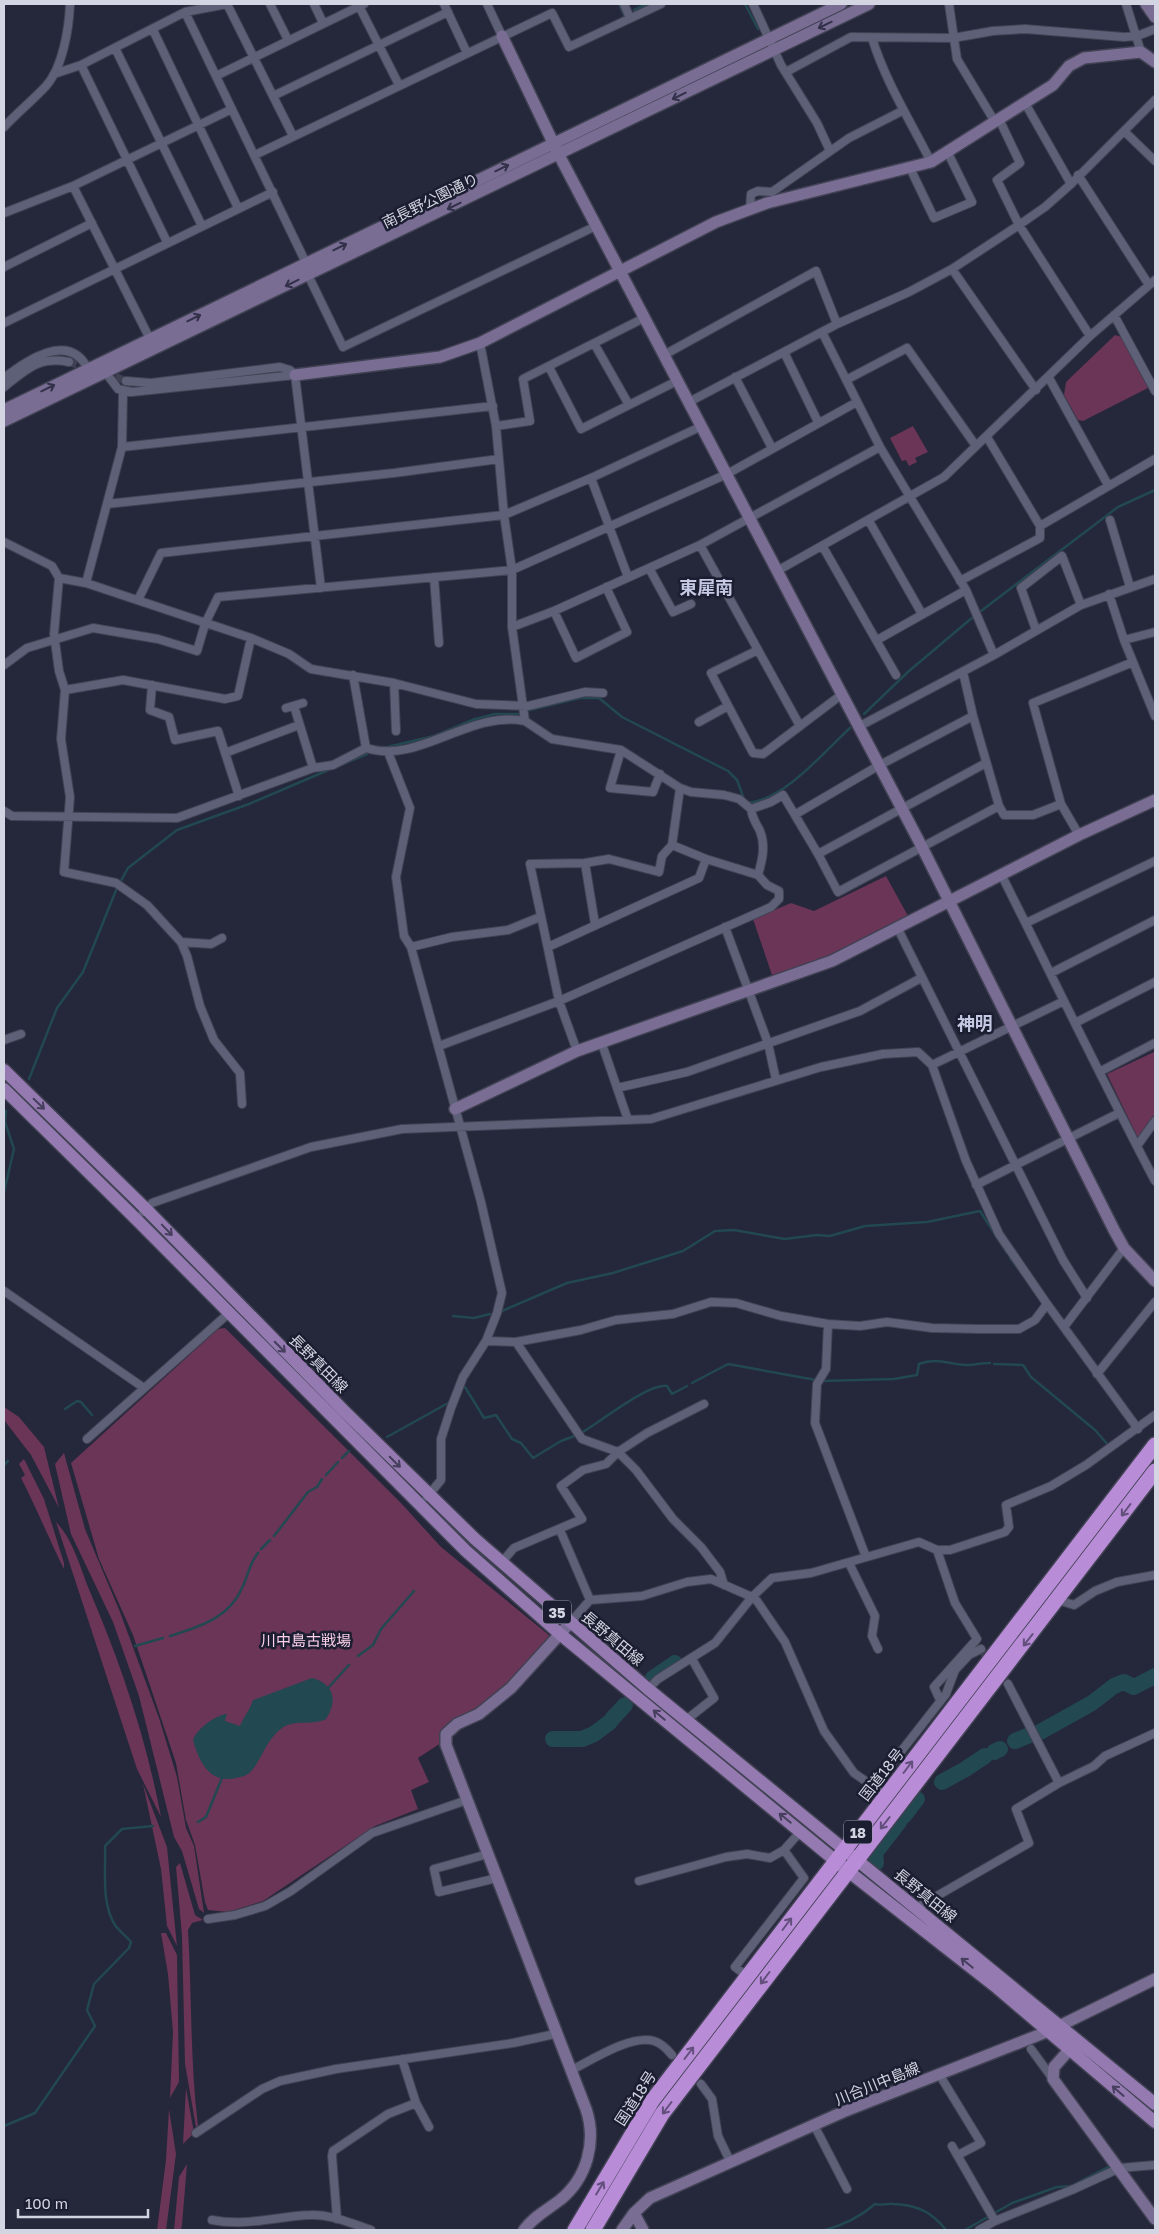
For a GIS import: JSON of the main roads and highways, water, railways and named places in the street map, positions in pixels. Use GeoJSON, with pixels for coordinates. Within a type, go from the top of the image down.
{"type":"FeatureCollection","features":[{"type":"Feature","properties":{"kind":"highway","name":"国道18号"},"geometry":{"type":"LineString","coordinates":[[575,2230],[652,2101],[1155,1445]]}},
{"type":"Feature","properties":{"kind":"highway","name":"国道18号"},"geometry":{"type":"LineString","coordinates":[[593,2230],[662,2114],[1058,1600],[1155,1471]]}},
{"type":"Feature","properties":{"kind":"main road","name":"長野真田線"},"geometry":{"type":"LineString","coordinates":[[4,1070],[146,1209],[429,1495],[501,1564],[686,1720],[852,1866],[1155,2122]]}},
{"type":"Feature","properties":{"kind":"main road","name":"長野真田線"},"geometry":{"type":"LineString","coordinates":[[4,1089],[466,1551],[560,1634],[801,1831],[840,1855]]}},
{"type":"Feature","properties":{"kind":"main road","name":"長野真田線"},"geometry":{"type":"LineString","coordinates":[[852,1866],[916,1908],[1155,2104]]}},
{"type":"Feature","properties":{"kind":"waterway"},"geometry":{"type":"LineString","coordinates":[[619,4],[624,15]]}},
{"type":"Feature","properties":{"kind":"waterway"},"geometry":{"type":"LineString","coordinates":[[634,10],[647,4]]}},
{"type":"Feature","properties":{"kind":"waterway"},"geometry":{"type":"LineString","coordinates":[[745,4],[758,29]]}},
{"type":"Feature","properties":{"kind":"waterway"},"geometry":{"type":"LineString","coordinates":[[981,611],[1118,507],[1155,490]]}},
{"type":"Feature","properties":{"kind":"waterway"},"geometry":{"type":"LineString","coordinates":[[864,714],[909,671],[973,617]]}},
{"type":"Feature","properties":{"kind":"waterway"},"geometry":{"type":"LineString","coordinates":[[530,710],[580,698],[599,698],[622,717],[728,771],[737,780],[744,799]]}},
{"type":"Feature","properties":{"kind":"waterway"},"geometry":{"type":"LineString","coordinates":[[383,748],[434,736],[475,719],[495,714],[519,714]]}},
{"type":"Feature","properties":{"kind":"waterway"},"geometry":{"type":"LineString","coordinates":[[748,803],[762,800],[789,784],[816,762],[850,728]]}},
{"type":"Feature","properties":{"kind":"waterway"},"geometry":{"type":"LineString","coordinates":[[341,765],[367,754]]}},
{"type":"Feature","properties":{"kind":"waterway"},"geometry":{"type":"LineString","coordinates":[[29,1079],[57,1008],[83,972],[117,888],[128,868],[177,830],[249,804],[333,768]]}},
{"type":"Feature","properties":{"kind":"waterway"},"geometry":{"type":"LineString","coordinates":[[4,1192],[14,1149],[5,1122],[6,1111]]}},
{"type":"Feature","properties":{"kind":"waterway"},"geometry":{"type":"LineString","coordinates":[[502,1311],[567,1283],[613,1273],[683,1251],[715,1231],[734,1230],[785,1239],[817,1235],[830,1236],[865,1226],[927,1222],[980,1211],[1007,1253]]}},
{"type":"Feature","properties":{"kind":"waterway"},"geometry":{"type":"LineString","coordinates":[[1010,1258],[1022,1274]]}},
{"type":"Feature","properties":{"kind":"waterway"},"geometry":{"type":"LineString","coordinates":[[453,1316],[474,1318],[490,1314]]}},
{"type":"Feature","properties":{"kind":"waterway"},"geometry":{"type":"LineString","coordinates":[[822,1381],[894,1379],[917,1375],[919,1364],[931,1361],[966,1365],[990,1363]]}},
{"type":"Feature","properties":{"kind":"waterway"},"geometry":{"type":"LineString","coordinates":[[692,1383],[728,1364],[816,1380]]}},
{"type":"Feature","properties":{"kind":"waterway"},"geometry":{"type":"LineString","coordinates":[[994,1364],[1023,1365],[1031,1377],[1095,1430],[1109,1446]]}},
{"type":"Feature","properties":{"kind":"waterway"},"geometry":{"type":"LineString","coordinates":[[581,1433],[648,1391],[667,1386],[672,1394],[687,1386]]}},
{"type":"Feature","properties":{"kind":"waterway"},"geometry":{"type":"LineString","coordinates":[[465,1387],[484,1418],[496,1415],[512,1439],[521,1443],[533,1458],[561,1441],[577,1435]]}},
{"type":"Feature","properties":{"kind":"waterway"},"geometry":{"type":"LineString","coordinates":[[65,1409],[77,1401],[81,1402],[92,1415]]}},
{"type":"Feature","properties":{"kind":"waterway"},"geometry":{"type":"LineString","coordinates":[[387,1437],[450,1402]]}},
{"type":"Feature","properties":{"kind":"waterway"},"geometry":{"type":"LineString","coordinates":[[342,1458],[349,1451]]}},
{"type":"Feature","properties":{"kind":"waterway"},"geometry":{"type":"LineString","coordinates":[[4,1465],[8,1461]]}},
{"type":"Feature","properties":{"kind":"waterway"},"geometry":{"type":"LineString","coordinates":[[326,1475],[338,1462]]}},
{"type":"Feature","properties":{"kind":"waterway"},"geometry":{"type":"LineString","coordinates":[[274,1536],[308,1492],[317,1487],[322,1479]]}},
{"type":"Feature","properties":{"kind":"waterway"},"geometry":{"type":"LineString","coordinates":[[261,1549],[270,1540]]}},
{"type":"Feature","properties":{"kind":"waterway"},"geometry":{"type":"LineString","coordinates":[[170,1636],[202,1625],[229,1607],[242,1588],[258,1553]]}},
{"type":"Feature","properties":{"kind":"waterway"},"geometry":{"type":"LineString","coordinates":[[358,1656],[373,1645],[381,1629],[414,1591]]}},
{"type":"Feature","properties":{"kind":"waterway"},"geometry":{"type":"LineString","coordinates":[[135,1646],[163,1638]]}},
{"type":"Feature","properties":{"kind":"waterway"},"geometry":{"type":"LineString","coordinates":[[653,1678],[675,1663]]}},
{"type":"Feature","properties":{"kind":"waterway"},"geometry":{"type":"LineString","coordinates":[[328,1688],[349,1665]]}},
{"type":"Feature","properties":{"kind":"waterway"},"geometry":{"type":"LineString","coordinates":[[1040,1732],[1092,1703],[1114,1686],[1124,1682],[1134,1687],[1155,1676]]}},
{"type":"Feature","properties":{"kind":"waterway"},"geometry":{"type":"LineString","coordinates":[[612,1719],[625,1705]]}},
{"type":"Feature","properties":{"kind":"waterway"},"geometry":{"type":"LineString","coordinates":[[582,1739],[594,1734],[610,1722]]}},
{"type":"Feature","properties":{"kind":"waterway"},"geometry":{"type":"LineString","coordinates":[[1015,1741],[1032,1734]]}},
{"type":"Feature","properties":{"kind":"waterway"},"geometry":{"type":"LineString","coordinates":[[553,1739],[578,1739]]}},
{"type":"Feature","properties":{"kind":"waterway"},"geometry":{"type":"LineString","coordinates":[[994,1752],[1000,1749]]}},
{"type":"Feature","properties":{"kind":"waterway"},"geometry":{"type":"LineString","coordinates":[[964,1770],[985,1756]]}},
{"type":"Feature","properties":{"kind":"waterway"},"geometry":{"type":"LineString","coordinates":[[942,1782],[962,1771]]}},
{"type":"Feature","properties":{"kind":"waterway"},"geometry":{"type":"LineString","coordinates":[[198,1822],[206,1817],[222,1778]]}},
{"type":"Feature","properties":{"kind":"waterway"},"geometry":{"type":"LineString","coordinates":[[904,1816],[917,1799]]}},
{"type":"Feature","properties":{"kind":"waterway"},"geometry":{"type":"LineString","coordinates":[[876,1863],[875,1853],[899,1822]]}},
{"type":"Feature","properties":{"kind":"waterway"},"geometry":{"type":"LineString","coordinates":[[4,2126],[35,2113],[95,2026],[87,2010],[94,1984],[129,1948],[131,1942],[115,1925],[108,1907],[105,1887],[105,1846],[122,1829],[153,1826]]}},
{"type":"Feature","properties":{"kind":"waterway"},"geometry":{"type":"LineString","coordinates":[[965,2230],[1012,2203],[1057,2187],[1071,2186],[1108,2167]]}},
{"type":"Feature","properties":{"kind":"waterway"},"geometry":{"type":"LineString","coordinates":[[825,2230],[852,2220],[875,2204],[902,2205],[917,2208],[935,2218],[946,2230]]}},
{"type":"Feature","properties":{"kind":"tunnel"},"geometry":{"type":"LineString","coordinates":[[69,362],[91,369]]}},
{"type":"Feature","properties":{"kind":"tunnel"},"geometry":{"type":"LineString","coordinates":[[104,373],[126,381]]}},
{"type":"Feature","properties":{"kind":"tunnel"},"geometry":{"type":"LineString","coordinates":[[981,1649],[1008,1684]]}},
{"type":"Feature","properties":{"kind":"district","name":"東犀南"},"geometry":{"type":"Point","coordinates":[706,587]}},
{"type":"Feature","properties":{"kind":"district","name":"神明"},"geometry":{"type":"Point","coordinates":[975,1023]}},
{"type":"Feature","properties":{"kind":"park label","name":"川中島古戦場"},"geometry":{"type":"Point","coordinates":[306,1640]}}]}
